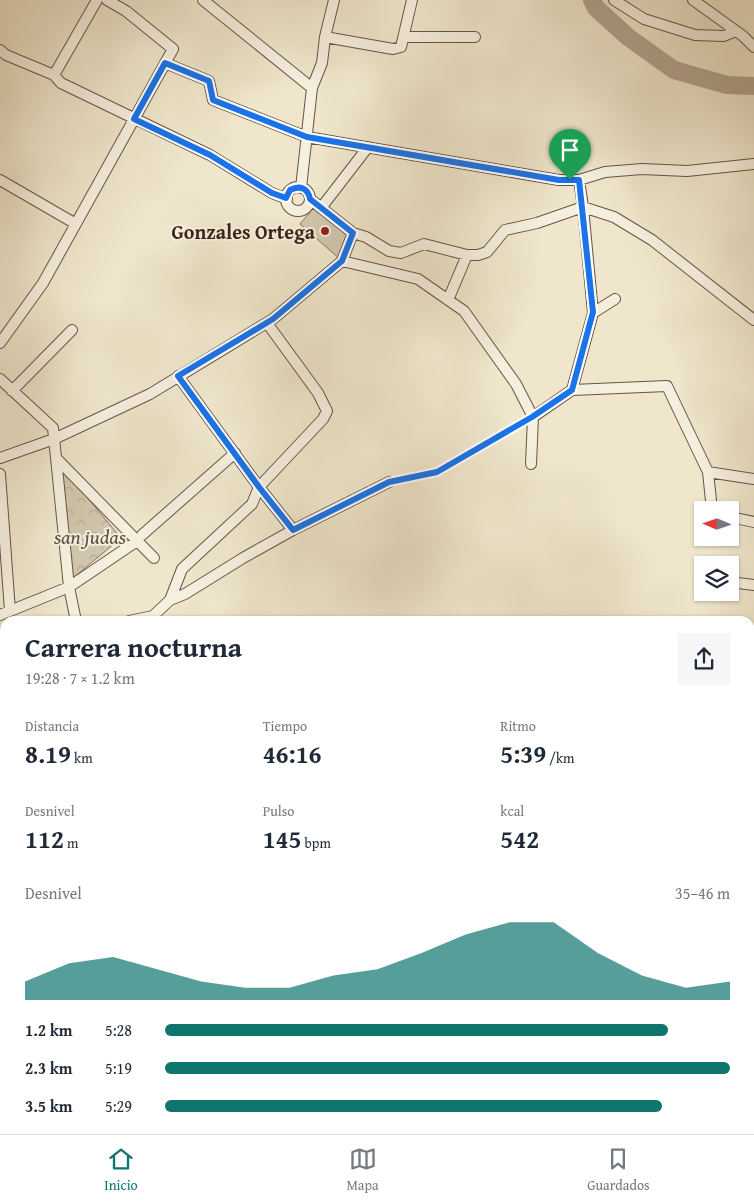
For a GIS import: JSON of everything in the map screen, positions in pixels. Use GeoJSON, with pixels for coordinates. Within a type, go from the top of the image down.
{"type":"FeatureCollection","features":[{"type":"Feature","properties":{"kind":"street"},"geometry":{"type":"LineString","coordinates":[[54,75],[98,0]]}},
{"type":"Feature","properties":{"kind":"street"},"geometry":{"type":"LineString","coordinates":[[0,343],[43,283],[173,49],[126,11],[107,0]]}},
{"type":"Feature","properties":{"kind":"street"},"geometry":{"type":"LineString","coordinates":[[203,0],[312,88]]}},
{"type":"Feature","properties":{"kind":"street"},"geometry":{"type":"LineString","coordinates":[[301,188],[312,88],[322,63],[325,37],[334,0]]}},
{"type":"Feature","properties":{"kind":"street"},"geometry":{"type":"LineString","coordinates":[[325,37],[393,49],[401,47],[412,0]]}},
{"type":"Feature","properties":{"kind":"street"},"geometry":{"type":"LineString","coordinates":[[614,0],[644,19],[695,35],[724,36],[739,33],[754,35]]}},
{"type":"Feature","properties":{"kind":"street"},"geometry":{"type":"LineString","coordinates":[[694,0],[754,46]]}},
{"type":"Feature","properties":{"kind":"street"},"geometry":{"type":"LineString","coordinates":[[404,37],[476,37]]}},
{"type":"Feature","properties":{"kind":"street"},"geometry":{"type":"LineString","coordinates":[[3,53],[54,75],[61,84],[210,155],[272,193],[286,198],[290,207],[298,211],[306,208],[310,199]]}},
{"type":"Feature","properties":{"kind":"street"},"geometry":{"type":"LineString","coordinates":[[165,63],[209,81],[213,100],[307,137],[368,148],[559,180],[579,180],[605,172],[623,170],[687,171],[754,164]]}},
{"type":"Feature","properties":{"kind":"street"},"geometry":{"type":"LineString","coordinates":[[321,208],[368,148]]}},
{"type":"Feature","properties":{"kind":"street"},"geometry":{"type":"LineString","coordinates":[[0,180],[76,224]]}},
{"type":"Feature","properties":{"kind":"street"},"geometry":{"type":"LineString","coordinates":[[572,390],[593,312],[579,180]]}},
{"type":"Feature","properties":{"kind":"street"},"geometry":{"type":"LineString","coordinates":[[286,198],[290,190],[294,188],[301,188],[307,191],[310,199],[353,233],[366,237],[389,251],[401,253],[424,244],[478,256],[487,252],[505,230],[537,223],[583,207],[614,217],[652,240],[754,320]]}},
{"type":"Feature","properties":{"kind":"street"},"geometry":{"type":"LineString","coordinates":[[0,458],[54,439],[150,394],[267,323],[342,261],[353,233]]}},
{"type":"Feature","properties":{"kind":"street"},"geometry":{"type":"LineString","coordinates":[[448,300],[467,255]]}},
{"type":"Feature","properties":{"kind":"street"},"geometry":{"type":"LineString","coordinates":[[342,261],[418,279],[464,311],[516,384],[532,417],[531,464]]}},
{"type":"Feature","properties":{"kind":"street"},"geometry":{"type":"LineString","coordinates":[[593,312],[615,299]]}},
{"type":"Feature","properties":{"kind":"street"},"geometry":{"type":"LineString","coordinates":[[170,600],[182,569],[252,504],[259,487],[323,419],[326,411],[318,393],[267,323]]}},
{"type":"Feature","properties":{"kind":"street"},"geometry":{"type":"LineString","coordinates":[[12,390],[72,330]]}},
{"type":"Feature","properties":{"kind":"street"},"geometry":{"type":"LineString","coordinates":[[178,376],[259,487],[293,530]]}},
{"type":"Feature","properties":{"kind":"street"},"geometry":{"type":"LineString","coordinates":[[0,379],[53,428],[69,587],[75,616]]}},
{"type":"Feature","properties":{"kind":"street"},"geometry":{"type":"LineString","coordinates":[[532,417],[572,390],[667,386],[708,472],[711,501]]}},
{"type":"Feature","properties":{"kind":"street"},"geometry":{"type":"LineString","coordinates":[[0,615],[69,587],[139,538],[235,453]]}},
{"type":"Feature","properties":{"kind":"street"},"geometry":{"type":"LineString","coordinates":[[56,458],[139,538],[154,558]]}},
{"type":"Feature","properties":{"kind":"street"},"geometry":{"type":"LineString","coordinates":[[708,472],[754,479]]}},
{"type":"Feature","properties":{"kind":"street"},"geometry":{"type":"LineString","coordinates":[[0,474],[10,611]]}},
{"type":"Feature","properties":{"kind":"street"},"geometry":{"type":"LineString","coordinates":[[152,616],[170,600],[184,594],[243,558],[293,530],[389,482]]}},
{"type":"Feature","properties":{"kind":"street"},"geometry":{"type":"LineString","coordinates":[[739,520],[754,522]]}},
{"type":"Feature","properties":{"kind":"street"},"geometry":{"type":"LineString","coordinates":[[739,583],[754,585]]}},
{"type":"Feature","properties":{"kind":"path"},"geometry":{"type":"LineString","coordinates":[[389,482],[437,472],[532,417]]}},
{"type":"Feature","properties":{"kind":"green space","name":"Gonzales Ortega"},"geometry":{"type":"Polygon","coordinates":[[[316,205],[350,238],[341,260],[300,224],[316,205]]]}},
{"type":"Feature","properties":{"kind":"green space","name":"san judas"},"geometry":{"type":"Polygon","coordinates":[[[57,461],[121,538],[72,579],[57,461]]]}},
{"type":"Feature","properties":{"kind":"waterway"},"geometry":{"type":"LineString","coordinates":[[592,0],[596,8],[628,37],[674,70],[727,85],[754,86]]}},
{"type":"Feature","properties":{"kind":"place","name":"Gonzales Ortega"},"geometry":{"type":"Point","coordinates":[325,231]}},
{"type":"Feature","properties":{"kind":"route"},"geometry":{"type":"LineString","coordinates":[[165,63],[209,81],[213,100],[307,137],[559,180],[570,180],[579,180],[593,312],[572,390],[532,417],[437,472],[389,482],[293,530],[259,487],[178,376],[273,319],[342,261],[353,233],[310,199],[310,194],[303,188],[299,187],[290,190],[286,198],[272,193],[210,155],[134,119],[165,63]]}}]}
